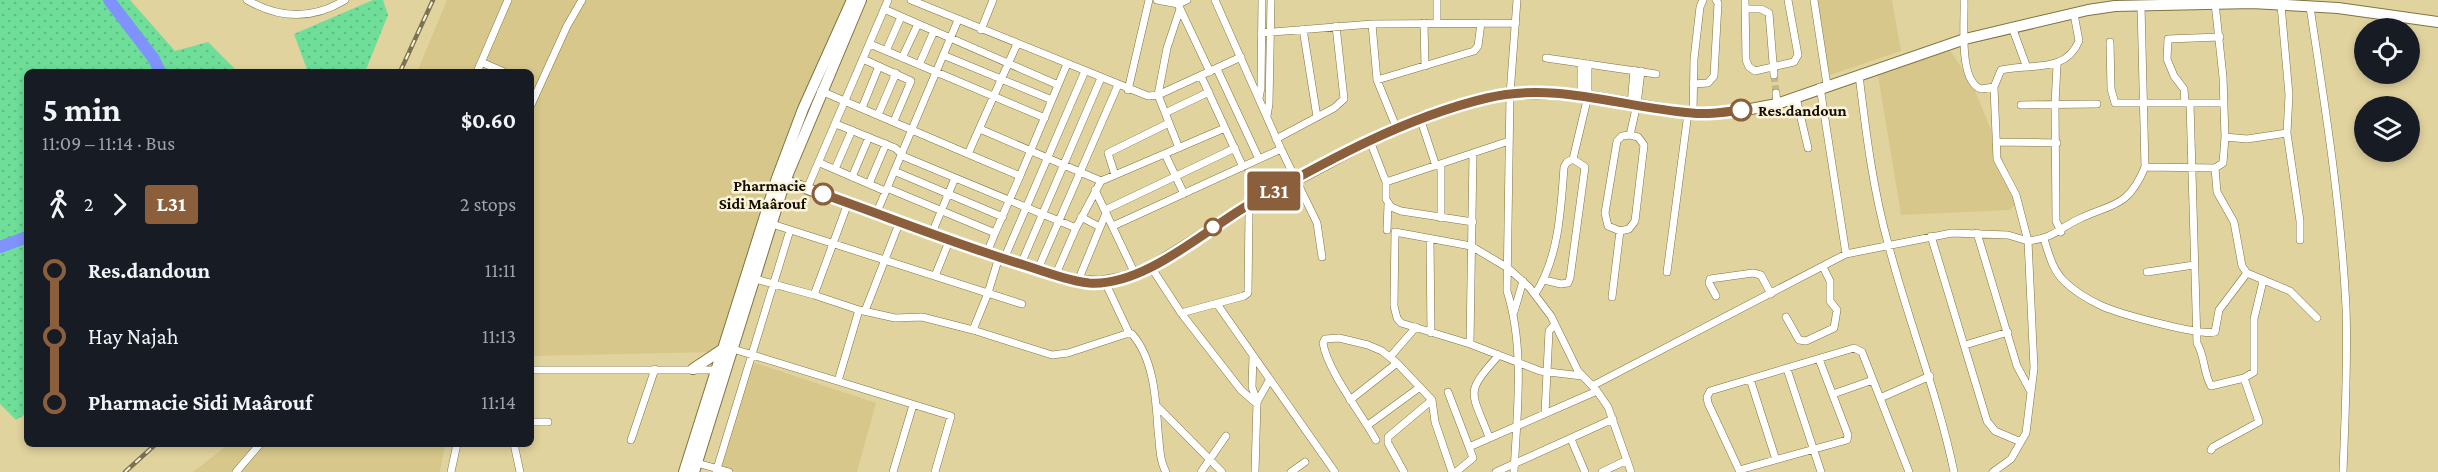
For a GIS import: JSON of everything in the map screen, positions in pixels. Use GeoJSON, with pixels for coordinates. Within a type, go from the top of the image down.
{"type":"FeatureCollection","features":[{"type":"Feature","properties":{"kind":"street"},"geometry":{"type":"LineString","coordinates":[[247,0],[276,14],[290,15],[327,9],[345,0]]}},
{"type":"Feature","properties":{"kind":"street"},"geometry":{"type":"LineString","coordinates":[[478,69],[508,0]]}},
{"type":"Feature","properties":{"kind":"street"},"geometry":{"type":"LineString","coordinates":[[535,86],[582,0]]}},
{"type":"Feature","properties":{"kind":"street"},"geometry":{"type":"LineString","coordinates":[[729,472],[696,467],[728,349],[781,179],[852,0]]}},
{"type":"Feature","properties":{"kind":"street"},"geometry":{"type":"LineString","coordinates":[[818,89],[861,0]]}},
{"type":"Feature","properties":{"kind":"street"},"geometry":{"type":"LineString","coordinates":[[807,189],[888,0]]}},
{"type":"Feature","properties":{"kind":"street"},"geometry":{"type":"LineString","coordinates":[[911,0],[1128,90],[1148,96],[1158,95],[1241,57]]}},
{"type":"Feature","properties":{"kind":"street"},"geometry":{"type":"LineString","coordinates":[[981,30],[993,0]]}},
{"type":"Feature","properties":{"kind":"street"},"geometry":{"type":"LineString","coordinates":[[1128,90],[1149,0]]}},
{"type":"Feature","properties":{"kind":"street"},"geometry":{"type":"LineString","coordinates":[[1157,0],[1178,4],[1187,0]]}},
{"type":"Feature","properties":{"kind":"street"},"geometry":{"type":"LineString","coordinates":[[1215,0],[1276,139],[1319,229],[1322,257]]}},
{"type":"Feature","properties":{"kind":"street"},"geometry":{"type":"LineString","coordinates":[[1259,98],[1262,0]]}},
{"type":"Feature","properties":{"kind":"street"},"geometry":{"type":"LineString","coordinates":[[1267,116],[1271,0]]}},
{"type":"Feature","properties":{"kind":"street"},"geometry":{"type":"LineString","coordinates":[[1437,0],[1437,23]]}},
{"type":"Feature","properties":{"kind":"street"},"geometry":{"type":"LineString","coordinates":[[1667,272],[1690,113],[1700,7],[1703,0]]}},
{"type":"Feature","properties":{"kind":"street"},"geometry":{"type":"LineString","coordinates":[[1693,84],[1708,83],[1714,76],[1718,3],[1716,0]]}},
{"type":"Feature","properties":{"kind":"street"},"geometry":{"type":"LineString","coordinates":[[1745,0],[1746,60],[1749,67],[1755,71],[1773,71],[1794,62],[1798,55],[1788,0]]}},
{"type":"Feature","properties":{"kind":"street"},"geometry":{"type":"LineString","coordinates":[[1814,0],[1823,86],[1846,254]]}},
{"type":"Feature","properties":{"kind":"street"},"geometry":{"type":"LineString","coordinates":[[1964,0],[1965,66],[1969,79],[1981,89],[1994,87]]}},
{"type":"Feature","properties":{"kind":"street"},"geometry":{"type":"LineString","coordinates":[[1514,472],[1518,363],[1514,312],[1507,291],[1510,94],[1518,2]]}},
{"type":"Feature","properties":{"kind":"street"},"geometry":{"type":"LineString","coordinates":[[781,179],[1001,258],[1078,281],[1105,282],[1151,267],[1246,207],[1370,141],[1420,118],[1480,99],[1510,94],[1634,104],[1690,113],[1740,111],[1776,98],[1796,97],[1965,39],[2115,3],[2141,5],[2215,3],[2310,7],[2339,4],[2438,22]]}},
{"type":"Feature","properties":{"kind":"street"},"geometry":{"type":"LineString","coordinates":[[2145,167],[2215,168],[2221,165],[2224,158],[2224,103],[2220,37],[2215,3]]}},
{"type":"Feature","properties":{"kind":"street"},"geometry":{"type":"LineString","coordinates":[[1178,4],[1259,159]]}},
{"type":"Feature","properties":{"kind":"street"},"geometry":{"type":"LineString","coordinates":[[1178,4],[1158,95],[1179,148]]}},
{"type":"Feature","properties":{"kind":"street"},"geometry":{"type":"LineString","coordinates":[[1469,447],[1594,388],[1846,254],[1931,236],[1977,234],[2008,235],[2028,240],[2044,239],[2061,232],[2078,220],[2119,203],[2138,183],[2145,167],[2141,5]]}},
{"type":"Feature","properties":{"kind":"street"},"geometry":{"type":"LineString","coordinates":[[2281,5],[2289,95],[2287,133],[2299,207],[2300,240]]}},
{"type":"Feature","properties":{"kind":"street"},"geometry":{"type":"LineString","coordinates":[[2310,7],[2341,238],[2347,354],[2343,472]]}},
{"type":"Feature","properties":{"kind":"street"},"geometry":{"type":"LineString","coordinates":[[884,9],[1058,86]]}},
{"type":"Feature","properties":{"kind":"street"},"geometry":{"type":"LineString","coordinates":[[1745,9],[1761,9],[1768,13],[1773,71]]}},
{"type":"Feature","properties":{"kind":"street"},"geometry":{"type":"LineString","coordinates":[[1993,472],[2011,459],[2021,442],[2028,421],[2034,368],[2028,240],[2016,195],[1997,159],[1994,87],[2001,70],[2026,65],[2057,65],[2070,55],[2079,41],[2074,14]]}},
{"type":"Feature","properties":{"kind":"street"},"geometry":{"type":"LineString","coordinates":[[886,51],[901,17]]}},
{"type":"Feature","properties":{"kind":"street"},"geometry":{"type":"LineString","coordinates":[[877,212],[958,20]]}},
{"type":"Feature","properties":{"kind":"street"},"geometry":{"type":"LineString","coordinates":[[1424,23],[1425,66]]}},
{"type":"Feature","properties":{"kind":"street"},"geometry":{"type":"LineString","coordinates":[[1377,80],[1474,51],[1478,46],[1481,23]]}},
{"type":"Feature","properties":{"kind":"street"},"geometry":{"type":"LineString","coordinates":[[1261,33],[1372,24],[1516,23]]}},
{"type":"Feature","properties":{"kind":"street"},"geometry":{"type":"LineString","coordinates":[[903,58],[918,24]]}},
{"type":"Feature","properties":{"kind":"street"},"geometry":{"type":"LineString","coordinates":[[1372,24],[1377,80],[1397,129]]}},
{"type":"Feature","properties":{"kind":"street"},"geometry":{"type":"LineString","coordinates":[[1276,139],[1339,104],[1344,96],[1336,26]]}},
{"type":"Feature","properties":{"kind":"street"},"geometry":{"type":"LineString","coordinates":[[2012,27],[2026,65]]}},
{"type":"Feature","properties":{"kind":"street"},"geometry":{"type":"LineString","coordinates":[[1303,30],[1317,117]]}},
{"type":"Feature","properties":{"kind":"street"},"geometry":{"type":"LineString","coordinates":[[919,65],[934,31]]}},
{"type":"Feature","properties":{"kind":"street"},"geometry":{"type":"LineString","coordinates":[[2220,37],[2168,39],[2167,59],[2174,76],[2184,89],[2188,103],[2193,168],[2197,343],[2202,349],[2207,379],[2211,386],[2252,375],[2254,319],[2263,281]]}},
{"type":"Feature","properties":{"kind":"street"},"geometry":{"type":"LineString","coordinates":[[2110,42],[2113,101],[2115,103],[2224,103]]}},
{"type":"Feature","properties":{"kind":"street"},"geometry":{"type":"LineString","coordinates":[[870,44],[1045,118]]}},
{"type":"Feature","properties":{"kind":"street"},"geometry":{"type":"LineString","coordinates":[[968,154],[1017,44]]}},
{"type":"Feature","properties":{"kind":"street"},"geometry":{"type":"LineString","coordinates":[[943,55],[1052,100]]}},
{"type":"Feature","properties":{"kind":"street"},"geometry":{"type":"LineString","coordinates":[[1546,58],[1656,74]]}},
{"type":"Feature","properties":{"kind":"street"},"geometry":{"type":"LineString","coordinates":[[863,59],[910,79],[911,82],[894,121]]}},
{"type":"Feature","properties":{"kind":"street"},"geometry":{"type":"LineString","coordinates":[[481,62],[497,69]]}},
{"type":"Feature","properties":{"kind":"street"},"geometry":{"type":"LineString","coordinates":[[987,253],[1067,64]]}},
{"type":"Feature","properties":{"kind":"street"},"geometry":{"type":"LineString","coordinates":[[1573,159],[1584,100],[1584,64]]}},
{"type":"Feature","properties":{"kind":"street"},"geometry":{"type":"LineString","coordinates":[[2057,65],[2056,221],[2061,232]]}},
{"type":"Feature","properties":{"kind":"street"},"geometry":{"type":"LineString","coordinates":[[862,108],[879,66]]}},
{"type":"Feature","properties":{"kind":"street"},"geometry":{"type":"LineString","coordinates":[[973,330],[1001,258],[1085,71]]}},
{"type":"Feature","properties":{"kind":"street"},"geometry":{"type":"LineString","coordinates":[[1630,135],[1634,116],[1637,71]]}},
{"type":"Feature","properties":{"kind":"street"},"geometry":{"type":"LineString","coordinates":[[878,115],[896,73]]}},
{"type":"Feature","properties":{"kind":"street"},"geometry":{"type":"LineString","coordinates":[[1859,75],[1866,133],[1888,245],[1943,420],[1954,472]]}},
{"type":"Feature","properties":{"kind":"street"},"geometry":{"type":"LineString","coordinates":[[1201,76],[1243,167]]}},
{"type":"Feature","properties":{"kind":"street"},"geometry":{"type":"LineString","coordinates":[[1021,264],[1101,78]]}},
{"type":"Feature","properties":{"kind":"street"},"geometry":{"type":"LineString","coordinates":[[1038,269],[1118,85]]}},
{"type":"Feature","properties":{"kind":"street"},"geometry":{"type":"LineString","coordinates":[[818,89],[1020,176]]}},
{"type":"Feature","properties":{"kind":"street"},"geometry":{"type":"LineString","coordinates":[[1165,113],[1209,92]]}},
{"type":"Feature","properties":{"kind":"street"},"geometry":{"type":"LineString","coordinates":[[1796,97],[1808,148]]}},
{"type":"Feature","properties":{"kind":"street"},"geometry":{"type":"LineString","coordinates":[[2021,105],[2097,104]]}},
{"type":"Feature","properties":{"kind":"street"},"geometry":{"type":"LineString","coordinates":[[1420,118],[1439,165],[1441,218]]}},
{"type":"Feature","properties":{"kind":"street"},"geometry":{"type":"LineString","coordinates":[[1115,175],[1108,153],[1169,123]]}},
{"type":"Feature","properties":{"kind":"street"},"geometry":{"type":"LineString","coordinates":[[836,124],[885,144],[905,157],[1076,228]]}},
{"type":"Feature","properties":{"kind":"street"},"geometry":{"type":"LineString","coordinates":[[1056,274],[1081,217],[1101,181],[1225,128]]}},
{"type":"Feature","properties":{"kind":"street"},"geometry":{"type":"LineString","coordinates":[[980,129],[1101,181]]}},
{"type":"Feature","properties":{"kind":"street"},"geometry":{"type":"LineString","coordinates":[[835,170],[852,130]]}},
{"type":"Feature","properties":{"kind":"street"},"geometry":{"type":"LineString","coordinates":[[2225,137],[2247,140],[2287,133]]}},
{"type":"Feature","properties":{"kind":"street"},"geometry":{"type":"LineString","coordinates":[[1630,135],[1638,137],[1644,145],[1635,221],[1629,229],[1620,231],[1608,226],[1605,213],[1617,141],[1622,136],[1630,135]]}},
{"type":"Feature","properties":{"kind":"street"},"geometry":{"type":"LineString","coordinates":[[852,177],[869,137]]}},
{"type":"Feature","properties":{"kind":"street"},"geometry":{"type":"LineString","coordinates":[[1370,141],[1386,182],[1395,312],[1401,323],[1470,344],[1547,372],[1582,376]]}},
{"type":"Feature","properties":{"kind":"street"},"geometry":{"type":"LineString","coordinates":[[1386,182],[1509,141]]}},
{"type":"Feature","properties":{"kind":"street"},"geometry":{"type":"LineString","coordinates":[[1996,142],[2056,143]]}},
{"type":"Feature","properties":{"kind":"street"},"geometry":{"type":"LineString","coordinates":[[868,184],[885,144]]}},
{"type":"Feature","properties":{"kind":"street"},"geometry":{"type":"LineString","coordinates":[[1078,281],[1105,211],[1234,148]]}},
{"type":"Feature","properties":{"kind":"street"},"geometry":{"type":"LineString","coordinates":[[1113,226],[1281,149]]}},
{"type":"Feature","properties":{"kind":"street"},"geometry":{"type":"LineString","coordinates":[[1470,344],[1473,153]]}},
{"type":"Feature","properties":{"kind":"street"},"geometry":{"type":"LineString","coordinates":[[1165,154],[1184,194]]}},
{"type":"Feature","properties":{"kind":"street"},"geometry":{"type":"LineString","coordinates":[[1544,280],[1564,284],[1568,283],[1570,278],[1585,167],[1573,159]]}},
{"type":"Feature","properties":{"kind":"street"},"geometry":{"type":"LineString","coordinates":[[1535,294],[1544,280],[1557,229],[1564,167],[1573,159]]}},
{"type":"Feature","properties":{"kind":"street"},"geometry":{"type":"LineString","coordinates":[[819,163],[995,233]]}},
{"type":"Feature","properties":{"kind":"street"},"geometry":{"type":"LineString","coordinates":[[2215,168],[2217,192],[2233,218],[2240,260],[2247,273],[2290,291],[2317,318]]}},
{"type":"Feature","properties":{"kind":"street"},"geometry":{"type":"LineString","coordinates":[[894,171],[1003,217]]}},
{"type":"Feature","properties":{"kind":"street"},"geometry":{"type":"LineString","coordinates":[[932,233],[955,177]]}},
{"type":"Feature","properties":{"kind":"street"},"geometry":{"type":"LineString","coordinates":[[693,369],[728,349],[755,279],[772,224],[781,179]]}},
{"type":"Feature","properties":{"kind":"street"},"geometry":{"type":"LineString","coordinates":[[1095,190],[1135,274]]}},
{"type":"Feature","properties":{"kind":"street"},"geometry":{"type":"LineString","coordinates":[[814,295],[848,203]]}},
{"type":"Feature","properties":{"kind":"street"},"geometry":{"type":"LineString","coordinates":[[1388,204],[1394,210],[1473,222]]}},
{"type":"Feature","properties":{"kind":"street"},"geometry":{"type":"LineString","coordinates":[[1181,313],[1244,296],[1249,290],[1249,214],[1246,207]]}},
{"type":"Feature","properties":{"kind":"street"},"geometry":{"type":"LineString","coordinates":[[1081,217],[1100,227]]}},
{"type":"Feature","properties":{"kind":"street"},"geometry":{"type":"LineString","coordinates":[[838,381],[862,311],[886,261],[900,221]]}},
{"type":"Feature","properties":{"kind":"street"},"geometry":{"type":"LineString","coordinates":[[772,224],[1022,304]]}},
{"type":"Feature","properties":{"kind":"street"},"geometry":{"type":"LineString","coordinates":[[716,470],[790,230]]}},
{"type":"Feature","properties":{"kind":"street"},"geometry":{"type":"LineString","coordinates":[[1379,230],[1471,246],[1508,268],[1523,280],[1555,324],[1582,376],[1608,407],[1631,472]]}},
{"type":"Feature","properties":{"kind":"street"},"geometry":{"type":"LineString","coordinates":[[1612,297],[1620,231]]}},
{"type":"Feature","properties":{"kind":"street"},"geometry":{"type":"LineString","coordinates":[[1977,234],[2023,380],[2031,392]]}},
{"type":"Feature","properties":{"kind":"street"},"geometry":{"type":"LineString","coordinates":[[1931,236],[1991,427],[2021,442]]}},
{"type":"Feature","properties":{"kind":"street"},"geometry":{"type":"LineString","coordinates":[[1430,238],[1431,333]]}},
{"type":"Feature","properties":{"kind":"street"},"geometry":{"type":"LineString","coordinates":[[935,276],[950,239]]}},
{"type":"Feature","properties":{"kind":"street"},"geometry":{"type":"LineString","coordinates":[[2044,239],[2052,265],[2064,281],[2081,294],[2103,307],[2198,333],[2215,332],[2219,310],[2247,273]]}},
{"type":"Feature","properties":{"kind":"street"},"geometry":{"type":"LineString","coordinates":[[2147,272],[2194,266]]}},
{"type":"Feature","properties":{"kind":"street"},"geometry":{"type":"LineString","coordinates":[[1151,267],[1181,313],[1241,390],[1257,403]]}},
{"type":"Feature","properties":{"kind":"street"},"geometry":{"type":"LineString","coordinates":[[1786,316],[1798,340],[1806,341],[1834,328],[1837,310],[1830,301],[1830,281],[1822,267]]}},
{"type":"Feature","properties":{"kind":"street"},"geometry":{"type":"LineString","coordinates":[[1716,296],[1709,283],[1710,279],[1753,273],[1761,275],[1771,294]]}},
{"type":"Feature","properties":{"kind":"street"},"geometry":{"type":"LineString","coordinates":[[755,279],[862,311],[895,318],[922,317],[973,330],[1052,355],[1068,353],[1129,333]]}},
{"type":"Feature","properties":{"kind":"street"},"geometry":{"type":"LineString","coordinates":[[1514,312],[1523,280]]}},
{"type":"Feature","properties":{"kind":"street"},"geometry":{"type":"LineString","coordinates":[[1105,282],[1129,333],[1138,340],[1143,351],[1156,405],[1161,457],[1166,472]]}},
{"type":"Feature","properties":{"kind":"street"},"geometry":{"type":"LineString","coordinates":[[1217,303],[1335,472]]}},
{"type":"Feature","properties":{"kind":"street"},"geometry":{"type":"LineString","coordinates":[[1545,413],[1549,329],[1555,324]]}},
{"type":"Feature","properties":{"kind":"street"},"geometry":{"type":"LineString","coordinates":[[1390,357],[1416,327]]}},
{"type":"Feature","properties":{"kind":"street"},"geometry":{"type":"LineString","coordinates":[[1965,345],[2008,332]]}},
{"type":"Feature","properties":{"kind":"street"},"geometry":{"type":"LineString","coordinates":[[1376,440],[1350,400],[1323,347],[1325,339],[1353,341],[1382,351],[1397,363],[1432,400],[1435,422],[1454,472],[1473,458],[1448,392]]}},
{"type":"Feature","properties":{"kind":"street"},"geometry":{"type":"LineString","coordinates":[[1819,358],[1848,439],[1739,471],[1708,403],[1707,397],[1713,390],[1819,358],[1856,348],[1862,352],[1909,472]]}},
{"type":"Feature","properties":{"kind":"street"},"geometry":{"type":"LineString","coordinates":[[728,349],[838,381],[952,418],[935,472]]}},
{"type":"Feature","properties":{"kind":"street"},"geometry":{"type":"LineString","coordinates":[[1490,437],[1473,391],[1477,379],[1499,355]]}},
{"type":"Feature","properties":{"kind":"street"},"geometry":{"type":"LineString","coordinates":[[1253,356],[1252,387],[1257,403],[1255,472]]}},
{"type":"Feature","properties":{"kind":"street"},"geometry":{"type":"LineString","coordinates":[[1350,400],[1397,363]]}},
{"type":"Feature","properties":{"kind":"street"},"geometry":{"type":"LineString","coordinates":[[631,440],[655,369]]}},
{"type":"Feature","properties":{"kind":"street"},"geometry":{"type":"LineString","coordinates":[[1787,369],[1821,472]]}},
{"type":"Feature","properties":{"kind":"street"},"geometry":{"type":"LineString","coordinates":[[534,370],[722,370]]}},
{"type":"Feature","properties":{"kind":"street"},"geometry":{"type":"LineString","coordinates":[[684,472],[722,370]]}},
{"type":"Feature","properties":{"kind":"street"},"geometry":{"type":"LineString","coordinates":[[1880,398],[1930,376]]}},
{"type":"Feature","properties":{"kind":"street"},"geometry":{"type":"LineString","coordinates":[[2211,450],[2259,422],[2244,378]]}},
{"type":"Feature","properties":{"kind":"street"},"geometry":{"type":"LineString","coordinates":[[1257,403],[1270,379]]}},
{"type":"Feature","properties":{"kind":"street"},"geometry":{"type":"LineString","coordinates":[[1750,379],[1776,460]]}},
{"type":"Feature","properties":{"kind":"street"},"geometry":{"type":"LineString","coordinates":[[1833,394],[1873,380]]}},
{"type":"Feature","properties":{"kind":"street"},"geometry":{"type":"LineString","coordinates":[[1368,425],[1420,387]]}},
{"type":"Feature","properties":{"kind":"street"},"geometry":{"type":"LineString","coordinates":[[1404,472],[1388,443],[1388,437],[1432,400]]}},
{"type":"Feature","properties":{"kind":"street"},"geometry":{"type":"LineString","coordinates":[[893,472],[914,405]]}},
{"type":"Feature","properties":{"kind":"street"},"geometry":{"type":"LineString","coordinates":[[1156,405],[1222,472]]}},
{"type":"Feature","properties":{"kind":"street"},"geometry":{"type":"LineString","coordinates":[[1496,472],[1613,419]]}},
{"type":"Feature","properties":{"kind":"street"},"geometry":{"type":"LineString","coordinates":[[534,422],[548,422]]}},
{"type":"Feature","properties":{"kind":"street"},"geometry":{"type":"LineString","coordinates":[[1201,472],[1226,436]]}},
{"type":"Feature","properties":{"kind":"street"},"geometry":{"type":"LineString","coordinates":[[1571,439],[1585,472]]}},
{"type":"Feature","properties":{"kind":"street"},"geometry":{"type":"LineString","coordinates":[[237,472],[258,447]]}},
{"type":"Feature","properties":{"kind":"street"},"geometry":{"type":"LineString","coordinates":[[451,472],[456,447]]}},
{"type":"Feature","properties":{"kind":"street"},"geometry":{"type":"LineString","coordinates":[[515,447],[520,472]]}},
{"type":"Feature","properties":{"kind":"street"},"geometry":{"type":"LineString","coordinates":[[1602,472],[1627,460]]}},
{"type":"Feature","properties":{"kind":"street"},"geometry":{"type":"LineString","coordinates":[[1291,472],[1305,462]]}},
{"type":"Feature","properties":{"kind":"shaded area"},"geometry":{"type":"Polygon","coordinates":[[[447,0],[865,0],[715,352],[534,356],[534,69],[418,69],[447,0]]]}},
{"type":"Feature","properties":{"kind":"shaded area"},"geometry":{"type":"Polygon","coordinates":[[[1816,0],[1892,0],[1901,51],[1830,75],[1825,71],[1816,0]]]}},
{"type":"Feature","properties":{"kind":"shaded area"},"geometry":{"type":"Polygon","coordinates":[[[1947,45],[1974,88],[2020,201],[2009,210],[1901,215],[1877,69],[1947,45]]]}},
{"type":"Feature","properties":{"kind":"shaded area"},"geometry":{"type":"Polygon","coordinates":[[[752,362],[876,403],[857,472],[737,472],[720,467],[752,362]]]}},
{"type":"Feature","properties":{"kind":"shaded area"},"geometry":{"type":"Polygon","coordinates":[[[225,447],[444,447],[440,472],[193,472],[225,447]]]}},
{"type":"Feature","properties":{"kind":"green space"},"geometry":{"type":"Polygon","coordinates":[[[0,0],[130,0],[175,51],[208,42],[235,69],[24,69],[24,415],[16,420],[0,404],[0,0]]]}},
{"type":"Feature","properties":{"kind":"green space"},"geometry":{"type":"Polygon","coordinates":[[[373,0],[383,0],[388,15],[366,69],[307,69],[294,34],[373,0]]]}},
{"type":"Feature","properties":{"kind":"waterway"},"geometry":{"type":"LineString","coordinates":[[109,0],[154,59],[159,69]]}},
{"type":"Feature","properties":{"kind":"waterway"},"geometry":{"type":"LineString","coordinates":[[0,247],[24,238]]}},
{"type":"Feature","properties":{"kind":"tunnel"},"geometry":{"type":"LineString","coordinates":[[1774,75],[1776,93]]}},
{"type":"Feature","properties":{"kind":"railway"},"geometry":{"type":"LineString","coordinates":[[401,69],[433,0]]}},
{"type":"Feature","properties":{"kind":"railway"},"geometry":{"type":"LineString","coordinates":[[125,472],[153,447]]}},
{"type":"Feature","properties":{"kind":"bus line","name":"L31"},"geometry":{"type":"LineString","coordinates":[[823,194],[999,257],[1078,281],[1101,282],[1122,278],[1151,267],[1248,206],[1364,144],[1420,118],[1470,102],[1510,94],[1555,94],[1588,96],[1693,114],[1741,110]]}},
{"type":"Feature","properties":{"kind":"place","name":"Res.dandoun"},"geometry":{"type":"Point","coordinates":[1741,110]}},
{"type":"Feature","properties":{"kind":"place","name":"Pharmacie Sidi Maârouf"},"geometry":{"type":"Point","coordinates":[823,194]}}]}
